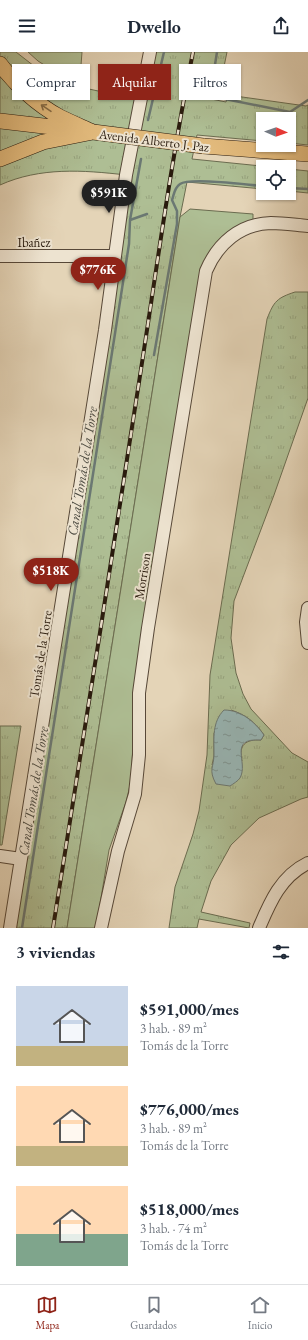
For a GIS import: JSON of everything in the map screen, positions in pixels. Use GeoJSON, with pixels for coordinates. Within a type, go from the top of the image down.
{"type":"FeatureCollection","features":[{"type":"Feature","properties":{"kind":"main road"},"geometry":{"type":"LineString","coordinates":[[0,64],[9,76],[38,103],[59,116],[93,132]]}},
{"type":"Feature","properties":{"kind":"main road","name":"Avenida Alberto J. Paz"},"geometry":{"type":"LineString","coordinates":[[0,121],[204,146],[308,154]]}},
{"type":"Feature","properties":{"kind":"main road"},"geometry":{"type":"LineString","coordinates":[[0,159],[43,142],[93,132]]}},
{"type":"Feature","properties":{"kind":"street","name":"Tomás de la Torre"},"geometry":{"type":"LineString","coordinates":[[10,928],[105,330],[126,175],[150,52]]}},
{"type":"Feature","properties":{"kind":"street","name":"Morrison"},"geometry":{"type":"LineString","coordinates":[[101,928],[118,851],[135,794],[139,755],[139,693],[206,271],[211,259],[219,247],[231,236],[247,227],[272,223],[308,226]]}},
{"type":"Feature","properties":{"kind":"street","name":"Ibañez"},"geometry":{"type":"LineString","coordinates":[[0,256],[115,256]]}},
{"type":"Feature","properties":{"kind":"street"},"geometry":{"type":"LineString","coordinates":[[308,608],[306,622],[308,643]]}},
{"type":"Feature","properties":{"kind":"street"},"geometry":{"type":"LineString","coordinates":[[0,856],[21,859]]}},
{"type":"Feature","properties":{"kind":"street"},"geometry":{"type":"LineString","coordinates":[[259,928],[270,902],[289,875],[308,863]]}},
{"type":"Feature","properties":{"kind":"green space"},"geometry":{"type":"Polygon","coordinates":[[[0,52],[16,52],[31,64],[12,64],[12,100],[90,100],[90,89],[98,91],[98,100],[171,100],[171,64],[148,64],[150,52],[227,52],[225,64],[179,64],[179,100],[216,100],[226,102],[227,100],[241,100],[241,97],[306,106],[308,105],[308,145],[296,144],[296,112],[256,112],[256,140],[197,135],[192,159],[256,165],[256,188],[187,182],[180,217],[67,928],[10,928],[126,175],[62,171],[31,175],[0,185],[0,52]]]}},
{"type":"Feature","properties":{"kind":"green space"},"geometry":{"type":"Polygon","coordinates":[[[28,52],[82,52],[81,64],[43,64],[28,52]]]}},
{"type":"Feature","properties":{"kind":"green space"},"geometry":{"type":"Polygon","coordinates":[[[296,170],[308,171],[308,193],[296,192],[296,170]]]}},
{"type":"Feature","properties":{"kind":"green space"},"geometry":{"type":"Polygon","coordinates":[[[190,209],[253,214],[253,221],[232,230],[214,246],[135,706],[131,781],[126,802],[109,850],[96,928],[67,928],[180,217],[190,209]]]}},
{"type":"Feature","properties":{"kind":"green space"},"geometry":{"type":"Polygon","coordinates":[[[295,292],[308,292],[308,398],[274,495],[234,601],[231,638],[236,673],[243,694],[251,709],[292,753],[308,762],[308,797],[259,818],[231,845],[211,881],[201,912],[250,923],[249,928],[199,919],[197,928],[169,928],[175,887],[193,834],[199,811],[207,755],[210,675],[267,319],[274,304],[280,298],[295,292]],[[231,710],[214,733],[214,756],[212,765],[242,761],[241,751],[244,744],[251,741],[261,740],[264,735],[250,720],[231,710]]]}},
{"type":"Feature","properties":{"kind":"green space"},"geometry":{"type":"Polygon","coordinates":[[[0,726],[21,726],[2,845],[0,845],[0,726]]]}},
{"type":"Feature","properties":{"kind":"water"},"geometry":{"type":"Polygon","coordinates":[[[224,710],[242,714],[252,721],[264,735],[261,740],[251,740],[245,743],[242,747],[242,772],[240,778],[230,786],[216,784],[212,775],[216,725],[217,720],[224,710]]]}},
{"type":"Feature","properties":{"kind":"waterway","name":"Canal Tomás de la Torre"},"geometry":{"type":"LineString","coordinates":[[148,120],[164,52]]}},
{"type":"Feature","properties":{"kind":"waterway"},"geometry":{"type":"LineString","coordinates":[[217,52],[211,90],[215,97],[290,112],[308,100]]}},
{"type":"Feature","properties":{"kind":"waterway","name":"Canal Tomás de la Torre"},"geometry":{"type":"LineString","coordinates":[[22,928],[129,244],[130,220],[141,159]]}},
{"type":"Feature","properties":{"kind":"waterway"},"geometry":{"type":"LineString","coordinates":[[154,355],[177,224],[177,211],[172,200],[176,187],[186,182],[195,181],[256,185]]}},
{"type":"Feature","properties":{"kind":"waterway"},"geometry":{"type":"LineString","coordinates":[[296,188],[308,189]]}},
{"type":"Feature","properties":{"kind":"waterway"},"geometry":{"type":"LineString","coordinates":[[130,220],[147,214]]}},
{"type":"Feature","properties":{"kind":"railway"},"geometry":{"type":"LineString","coordinates":[[53,928],[170,181],[193,52]]}}]}
